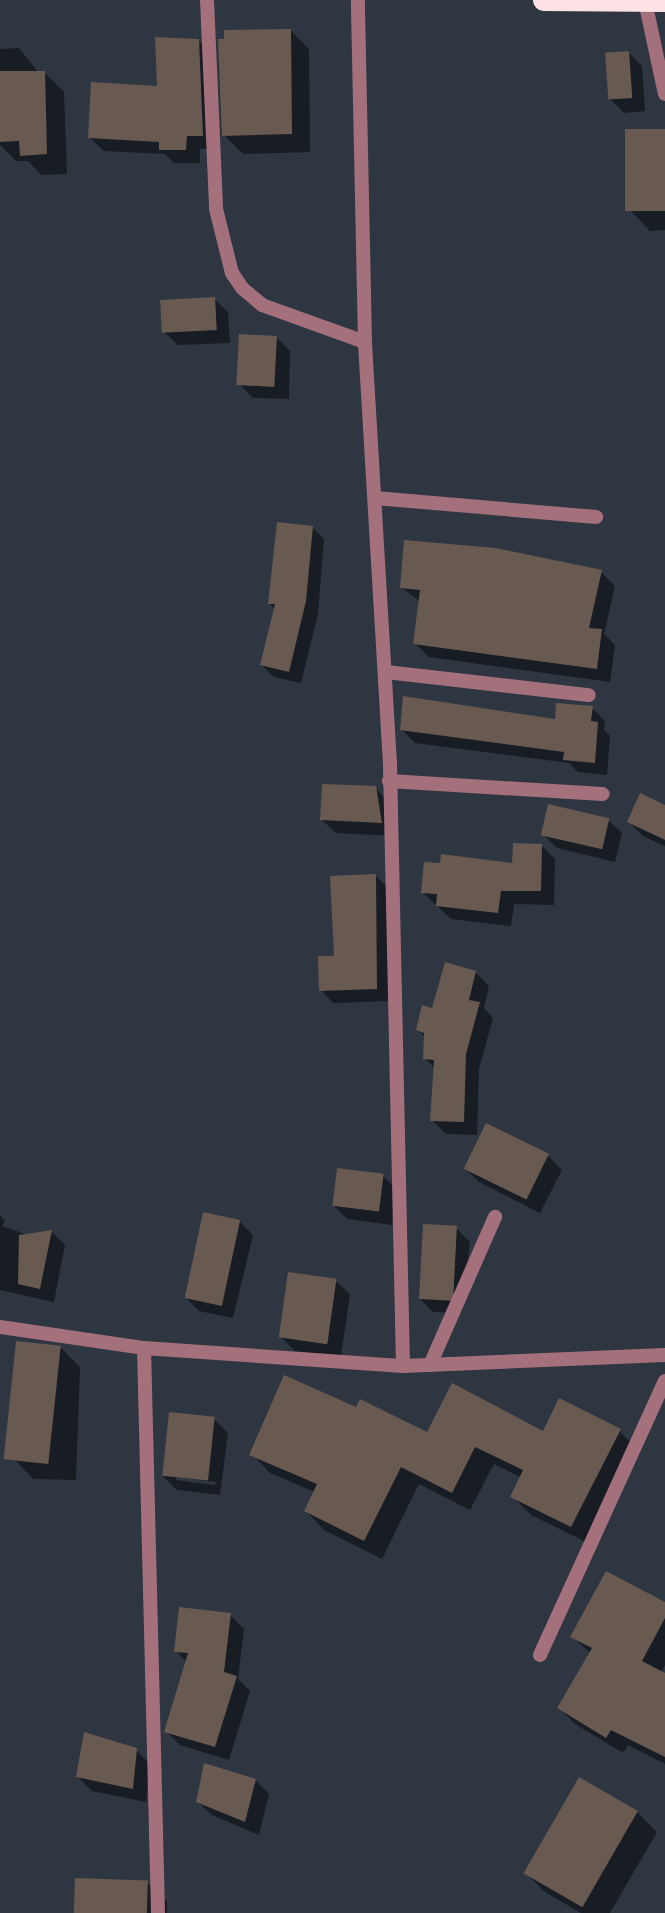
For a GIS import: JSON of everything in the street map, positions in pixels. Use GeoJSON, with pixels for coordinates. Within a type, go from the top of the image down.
{"type":"FeatureCollection","features":[{"type":"Feature","properties":{"kind":"highway"},"geometry":{"type":"LineString","coordinates":[[543,0],[655,1]]}},
{"type":"Feature","properties":{"kind":"street"},"geometry":{"type":"LineString","coordinates":[[207,0],[216,209],[232,273],[242,288],[262,305],[365,342]]}},
{"type":"Feature","properties":{"kind":"street"},"geometry":{"type":"LineString","coordinates":[[358,0],[365,342],[386,672],[403,1366]]}},
{"type":"Feature","properties":{"kind":"street"},"geometry":{"type":"LineString","coordinates":[[655,1],[665,94]]}},
{"type":"Feature","properties":{"kind":"street"},"geometry":{"type":"LineString","coordinates":[[375,498],[596,517]]}},
{"type":"Feature","properties":{"kind":"street"},"geometry":{"type":"LineString","coordinates":[[386,672],[589,695]]}},
{"type":"Feature","properties":{"kind":"street"},"geometry":{"type":"LineString","coordinates":[[389,781],[603,794]]}},
{"type":"Feature","properties":{"kind":"street"},"geometry":{"type":"LineString","coordinates":[[430,1365],[495,1217]]}},
{"type":"Feature","properties":{"kind":"street"},"geometry":{"type":"LineString","coordinates":[[0,1327],[144,1348],[403,1366],[665,1355]]}},
{"type":"Feature","properties":{"kind":"street"},"geometry":{"type":"LineString","coordinates":[[144,1348],[158,1913]]}},
{"type":"Feature","properties":{"kind":"street"},"geometry":{"type":"LineString","coordinates":[[540,1655],[665,1381]]}},
{"type":"Feature","properties":{"kind":"building"},"geometry":{"type":"Polygon","coordinates":[[[291,29],[292,134],[222,136],[218,39],[224,39],[224,30],[291,29]]]}},
{"type":"Feature","properties":{"kind":"building"},"geometry":{"type":"Polygon","coordinates":[[[155,37],[199,39],[203,136],[187,136],[186,150],[159,150],[159,142],[88,138],[91,82],[157,86],[155,37]]]}},
{"type":"Feature","properties":{"kind":"building"},"geometry":{"type":"Polygon","coordinates":[[[629,51],[632,98],[608,100],[605,53],[629,51]]]}},
{"type":"Feature","properties":{"kind":"building"},"geometry":{"type":"Polygon","coordinates":[[[0,71],[45,71],[47,154],[20,156],[19,141],[0,142],[0,71]]]}},
{"type":"Feature","properties":{"kind":"building"},"geometry":{"type":"Polygon","coordinates":[[[625,129],[665,129],[665,211],[625,211],[625,129]]]}},
{"type":"Feature","properties":{"kind":"building"},"geometry":{"type":"Polygon","coordinates":[[[215,297],[217,330],[162,333],[160,300],[215,297]]]}},
{"type":"Feature","properties":{"kind":"building"},"geometry":{"type":"Polygon","coordinates":[[[239,334],[277,336],[274,387],[236,385],[239,334]]]}},
{"type":"Feature","properties":{"kind":"building"},"geometry":{"type":"Polygon","coordinates":[[[277,522],[313,526],[306,601],[289,672],[260,665],[275,604],[268,604],[277,522]]]}},
{"type":"Feature","properties":{"kind":"building"},"geometry":{"type":"Polygon","coordinates":[[[404,540],[496,548],[602,570],[589,628],[602,629],[597,669],[413,644],[420,590],[400,588],[404,540]]]}},
{"type":"Feature","properties":{"kind":"building"},"geometry":{"type":"Polygon","coordinates":[[[403,696],[555,719],[556,703],[593,706],[591,721],[598,722],[595,763],[563,760],[564,752],[400,730],[403,696]]]}},
{"type":"Feature","properties":{"kind":"building"},"geometry":{"type":"Polygon","coordinates":[[[322,784],[376,786],[382,823],[320,820],[322,784]]]}},
{"type":"Feature","properties":{"kind":"building"},"geometry":{"type":"Polygon","coordinates":[[[640,793],[665,805],[665,840],[627,822],[640,793]]]}},
{"type":"Feature","properties":{"kind":"building"},"geometry":{"type":"Polygon","coordinates":[[[548,804],[609,818],[602,849],[541,835],[548,804]]]}},
{"type":"Feature","properties":{"kind":"building"},"geometry":{"type":"Polygon","coordinates":[[[513,843],[542,844],[541,891],[501,891],[498,913],[436,906],[437,894],[421,893],[424,862],[440,863],[441,854],[512,863],[513,843]]]}},
{"type":"Feature","properties":{"kind":"building"},"geometry":{"type":"Polygon","coordinates":[[[376,874],[377,989],[319,991],[318,956],[334,956],[330,876],[376,874]]]}},
{"type":"Feature","properties":{"kind":"building"},"geometry":{"type":"Polygon","coordinates":[[[445,962],[476,971],[469,1000],[480,1002],[466,1054],[464,1122],[430,1121],[434,1060],[423,1059],[424,1033],[416,1030],[422,1005],[432,1008],[445,962]]]}},
{"type":"Feature","properties":{"kind":"building"},"geometry":{"type":"Polygon","coordinates":[[[486,1123],[549,1154],[527,1200],[464,1169],[486,1123]]]}},
{"type":"Feature","properties":{"kind":"building"},"geometry":{"type":"Polygon","coordinates":[[[337,1168],[384,1174],[379,1211],[332,1206],[337,1168]]]}},
{"type":"Feature","properties":{"kind":"building"},"geometry":{"type":"Polygon","coordinates":[[[203,1212],[240,1220],[222,1306],[185,1298],[203,1212]]]}},
{"type":"Feature","properties":{"kind":"building"},"geometry":{"type":"Polygon","coordinates":[[[423,1224],[457,1226],[453,1301],[419,1299],[423,1224]]]}},
{"type":"Feature","properties":{"kind":"building"},"geometry":{"type":"Polygon","coordinates":[[[52,1230],[40,1289],[18,1284],[19,1235],[52,1230]]]}},
{"type":"Feature","properties":{"kind":"building"},"geometry":{"type":"Polygon","coordinates":[[[288,1272],[337,1279],[327,1344],[279,1337],[288,1272]]]}},
{"type":"Feature","properties":{"kind":"building"},"geometry":{"type":"Polygon","coordinates":[[[16,1341],[61,1346],[48,1464],[4,1459],[16,1341]]]}},
{"type":"Feature","properties":{"kind":"building"},"geometry":{"type":"Polygon","coordinates":[[[284,1375],[356,1407],[360,1399],[427,1432],[452,1383],[543,1431],[559,1398],[621,1429],[571,1527],[510,1497],[523,1470],[475,1447],[452,1493],[401,1467],[364,1541],[304,1511],[317,1484],[249,1455],[284,1375]]]}},
{"type":"Feature","properties":{"kind":"building"},"geometry":{"type":"Polygon","coordinates":[[[169,1412],[215,1417],[208,1480],[162,1476],[169,1412]]]}},
{"type":"Feature","properties":{"kind":"building"},"geometry":{"type":"Polygon","coordinates":[[[606,1571],[665,1602],[665,1618],[642,1661],[665,1673],[665,1757],[611,1730],[606,1738],[557,1708],[592,1648],[570,1637],[606,1571]]]}},
{"type":"Feature","properties":{"kind":"building"},"geometry":{"type":"Polygon","coordinates":[[[179,1607],[231,1613],[224,1672],[237,1676],[215,1747],[164,1732],[188,1653],[174,1652],[179,1607]]]}},
{"type":"Feature","properties":{"kind":"building"},"geometry":{"type":"Polygon","coordinates":[[[84,1732],[137,1748],[133,1789],[76,1777],[84,1732]]]}},
{"type":"Feature","properties":{"kind":"building"},"geometry":{"type":"Polygon","coordinates":[[[204,1763],[256,1779],[245,1822],[196,1802],[204,1763]]]}},
{"type":"Feature","properties":{"kind":"building"},"geometry":{"type":"Polygon","coordinates":[[[579,1777],[638,1811],[582,1907],[524,1873],[579,1777]]]}},
{"type":"Feature","properties":{"kind":"building"},"geometry":{"type":"Polygon","coordinates":[[[75,1878],[148,1881],[147,1913],[74,1913],[75,1878]]]}}]}
